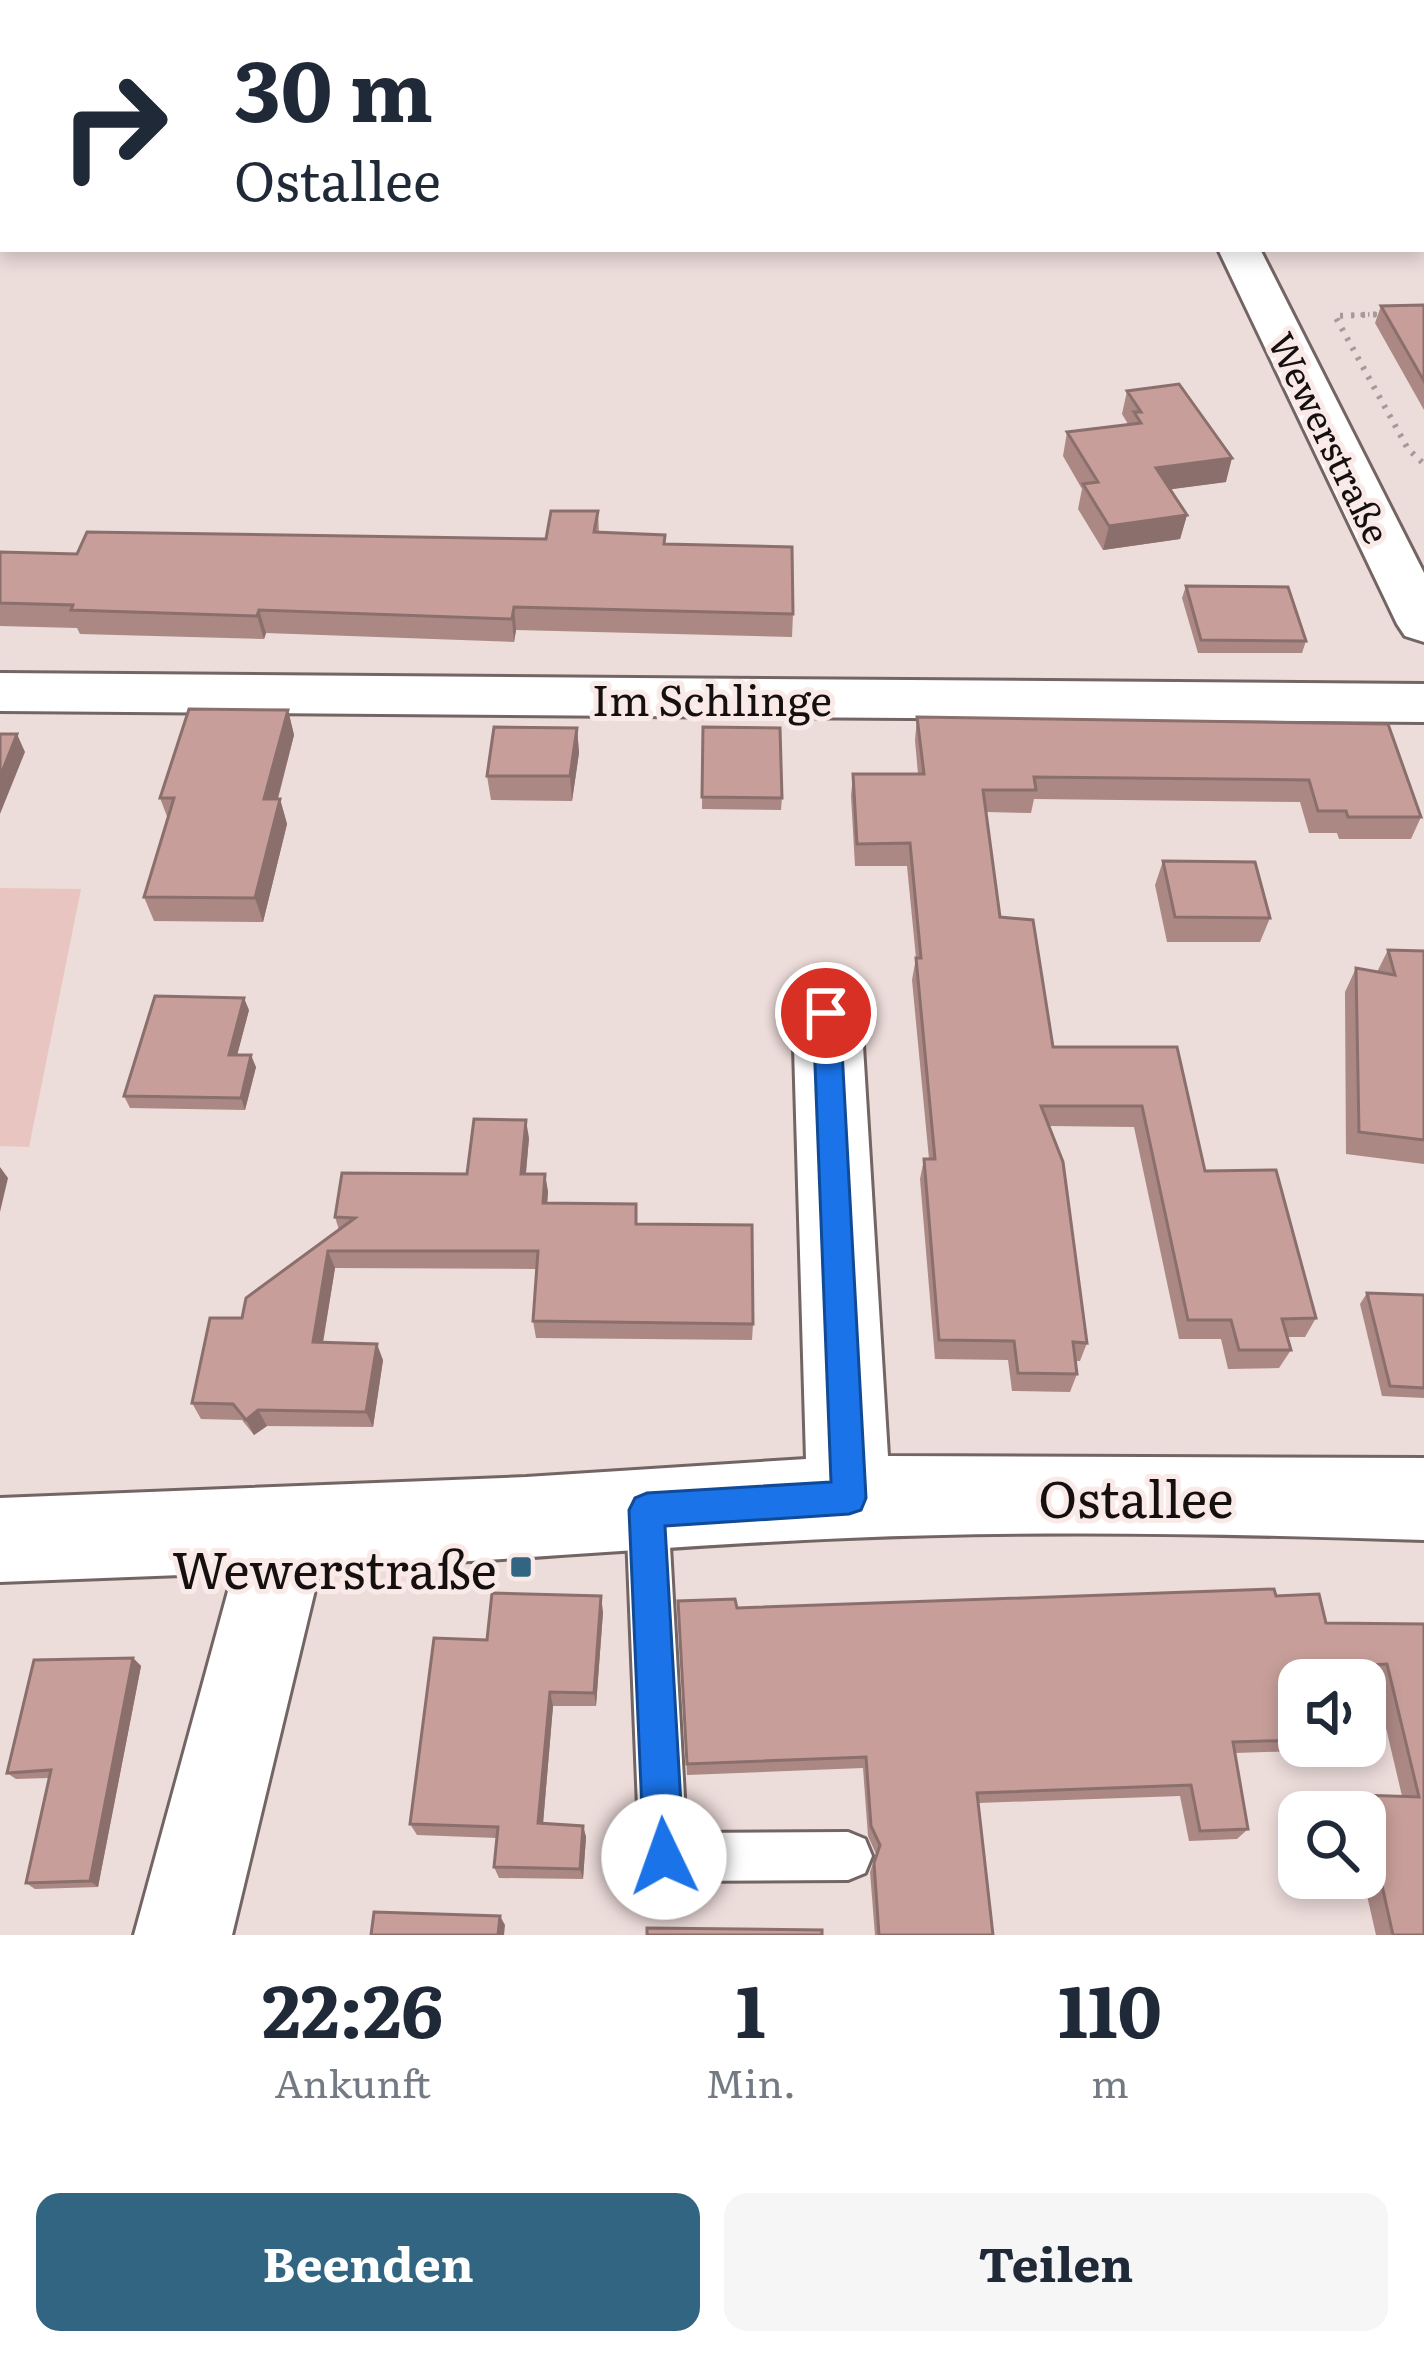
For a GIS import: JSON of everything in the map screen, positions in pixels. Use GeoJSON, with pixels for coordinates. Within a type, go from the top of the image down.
{"type":"FeatureCollection","features":[{"type":"Feature","properties":{"kind":"street","name":"Wewerstraße"},"geometry":{"type":"LineString","coordinates":[[1240,252],[1424,624]]}},
{"type":"Feature","properties":{"kind":"street","name":"Im Schlinge"},"geometry":{"type":"LineString","coordinates":[[0,692],[1424,703]]}},
{"type":"Feature","properties":{"kind":"street"},"geometry":{"type":"LineString","coordinates":[[826,1013],[849,1498]]}},
{"type":"Feature","properties":{"kind":"street","name":"Ostallee"},"geometry":{"type":"LineString","coordinates":[[0,1540],[849,1498],[1296,1495],[1424,1499]]}},
{"type":"Feature","properties":{"kind":"street"},"geometry":{"type":"LineString","coordinates":[[183,1935],[288,1526]]}},
{"type":"Feature","properties":{"kind":"lane"},"geometry":{"type":"LineString","coordinates":[[647,1510],[664,1857],[848,1856]]}},
{"type":"Feature","properties":{"kind":"path"},"geometry":{"type":"LineString","coordinates":[[1402,313],[1335,316],[1408,449],[1424,464]]}},
{"type":"Feature","properties":{"kind":"shaded area"},"geometry":{"type":"Polygon","coordinates":[[[0,888],[81,889],[29,1147],[0,1146],[0,888]]]}},
{"type":"Feature","properties":{"kind":"building"},"geometry":{"type":"Polygon","coordinates":[[[1424,305],[1424,381],[1381,306],[1424,305]]]}},
{"type":"Feature","properties":{"kind":"building"},"geometry":{"type":"Polygon","coordinates":[[[1179,384],[1232,458],[1156,468],[1187,515],[1109,526],[1083,484],[1098,482],[1067,432],[1141,423],[1134,412],[1141,412],[1127,391],[1179,384]]]}},
{"type":"Feature","properties":{"kind":"building"},"geometry":{"type":"Polygon","coordinates":[[[551,511],[598,511],[594,532],[665,535],[664,544],[792,547],[793,614],[514,607],[512,619],[259,610],[257,616],[0,603],[0,552],[77,554],[87,532],[546,539],[551,511]]]}},
{"type":"Feature","properties":{"kind":"building"},"geometry":{"type":"Polygon","coordinates":[[[1186,586],[1288,587],[1306,641],[1201,640],[1186,586]]]}},
{"type":"Feature","properties":{"kind":"building"},"geometry":{"type":"Polygon","coordinates":[[[189,709],[288,710],[264,799],[280,799],[255,898],[144,897],[174,798],[160,798],[189,709]]]}},
{"type":"Feature","properties":{"kind":"building"},"geometry":{"type":"Polygon","coordinates":[[[917,717],[1388,724],[1421,817],[1348,817],[1346,811],[1318,811],[1309,780],[1034,777],[1036,790],[983,790],[1000,917],[1033,920],[1053,1047],[1177,1047],[1205,1171],[1276,1170],[1316,1318],[1282,1319],[1291,1350],[1239,1350],[1231,1320],[1188,1320],[1142,1106],[1041,1106],[1063,1162],[1087,1343],[1073,1342],[1077,1374],[1018,1373],[1014,1341],[939,1340],[924,1159],[935,1159],[910,843],[857,844],[853,774],[924,774],[917,717]]]}},
{"type":"Feature","properties":{"kind":"building"},"geometry":{"type":"Polygon","coordinates":[[[494,727],[577,728],[570,776],[487,776],[494,727]]]}},
{"type":"Feature","properties":{"kind":"building"},"geometry":{"type":"Polygon","coordinates":[[[703,727],[780,728],[782,798],[702,797],[703,727]]]}},
{"type":"Feature","properties":{"kind":"building"},"geometry":{"type":"Polygon","coordinates":[[[0,734],[17,734],[0,777],[0,734]]]}},
{"type":"Feature","properties":{"kind":"building"},"geometry":{"type":"Polygon","coordinates":[[[1163,861],[1255,862],[1270,918],[1175,917],[1163,861]]]}},
{"type":"Feature","properties":{"kind":"building"},"geometry":{"type":"Polygon","coordinates":[[[1388,950],[1424,951],[1424,1140],[1359,1132],[1356,968],[1395,975],[1388,950]]]}},
{"type":"Feature","properties":{"kind":"building"},"geometry":{"type":"Polygon","coordinates":[[[155,996],[244,998],[229,1055],[251,1055],[241,1098],[124,1096],[155,996]]]}},
{"type":"Feature","properties":{"kind":"building"},"geometry":{"type":"Polygon","coordinates":[[[474,1119],[526,1120],[521,1174],[545,1174],[543,1203],[636,1204],[636,1224],[752,1225],[753,1324],[533,1321],[538,1251],[328,1251],[313,1342],[377,1344],[366,1412],[258,1410],[246,1420],[233,1404],[192,1403],[210,1318],[242,1318],[246,1298],[355,1218],[335,1217],[342,1173],[467,1174],[474,1119]]]}},
{"type":"Feature","properties":{"kind":"building"},"geometry":{"type":"Polygon","coordinates":[[[1367,1293],[1424,1295],[1424,1388],[1390,1386],[1367,1293]]]}},
{"type":"Feature","properties":{"kind":"building"},"geometry":{"type":"Polygon","coordinates":[[[1274,1589],[1276,1596],[1319,1594],[1326,1623],[1424,1624],[1424,1935],[1393,1935],[1385,1899],[1386,1796],[1419,1797],[1386,1659],[1278,1659],[1278,1741],[1233,1742],[1248,1829],[1200,1831],[1191,1785],[977,1793],[993,1935],[879,1935],[874,1863],[880,1845],[871,1826],[866,1757],[687,1764],[678,1601],[735,1599],[737,1608],[1274,1589]]]}},
{"type":"Feature","properties":{"kind":"building"},"geometry":{"type":"Polygon","coordinates":[[[492,1593],[601,1596],[594,1693],[550,1692],[538,1823],[583,1826],[580,1869],[494,1867],[498,1827],[410,1824],[434,1638],[487,1640],[492,1593]]]}},
{"type":"Feature","properties":{"kind":"building"},"geometry":{"type":"Polygon","coordinates":[[[133,1658],[90,1881],[26,1883],[51,1770],[7,1773],[34,1660],[133,1658]]]}},
{"type":"Feature","properties":{"kind":"building"},"geometry":{"type":"Polygon","coordinates":[[[374,1912],[500,1916],[498,1935],[371,1935],[374,1912]]]}},
{"type":"Feature","properties":{"kind":"building"},"geometry":{"type":"Polygon","coordinates":[[[647,1928],[822,1930],[822,1935],[647,1935],[647,1928]]]}},
{"type":"Feature","properties":{"kind":"place","name":"Wewerstraße"},"geometry":{"type":"Point","coordinates":[521,1567]}},
{"type":"Feature","properties":{"kind":"route"},"geometry":{"type":"LineString","coordinates":[[664,1857],[647,1510],[849,1498],[826,1013]]}}]}
